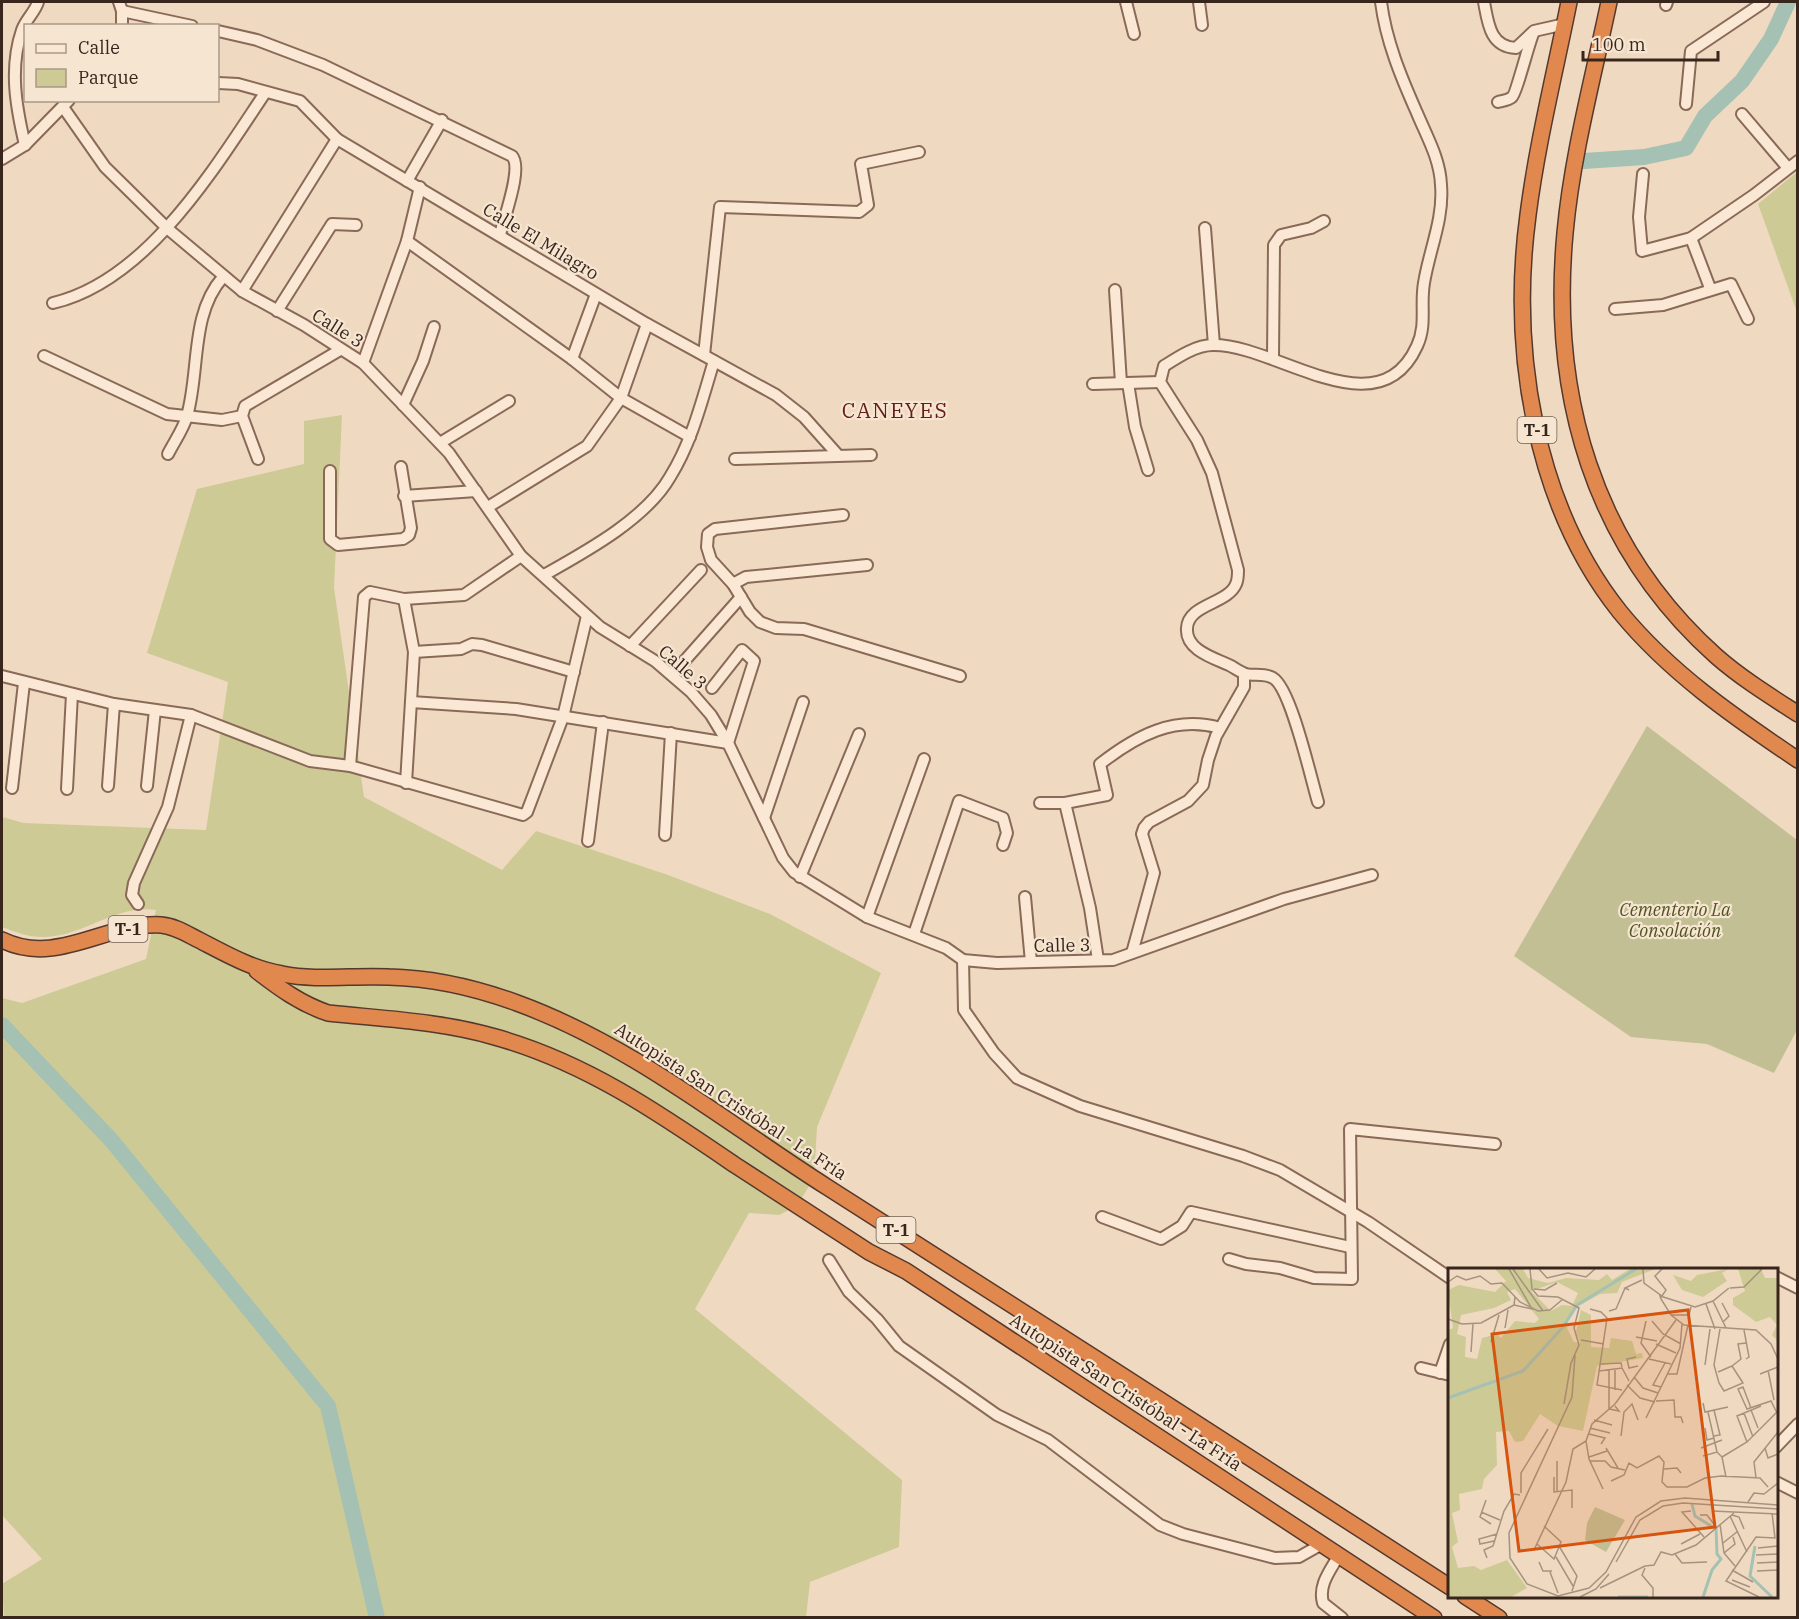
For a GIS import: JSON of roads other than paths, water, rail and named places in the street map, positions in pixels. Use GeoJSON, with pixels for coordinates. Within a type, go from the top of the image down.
{"type":"FeatureCollection","features":[{"type":"Feature","properties":{"kind":"highway","name":"T-1"},"geometry":{"type":"LineString","coordinates":[[1569,2],[1528,215],[1523,277],[1527,375],[1548,472],[1586,559],[1620,612],[1680,673],[1742,723],[1797,760]]}},
{"type":"Feature","properties":{"kind":"highway","name":"T-1"},"geometry":{"type":"LineString","coordinates":[[1609,2],[1565,231],[1561,285],[1563,333],[1572,396],[1586,456],[1600,500],[1620,539],[1665,603],[1716,656],[1755,687],[1797,714]]}},
{"type":"Feature","properties":{"kind":"highway","name":"T-1"},"geometry":{"type":"LineString","coordinates":[[2,940],[28,948],[59,948],[117,932],[160,925],[172,927],[249,965]]}},
{"type":"Feature","properties":{"kind":"highway","name":"Autopista San Cristóbal - La Fría"},"geometry":{"type":"LineString","coordinates":[[249,965],[280,989],[312,1008],[328,1013],[444,1025],[495,1037],[553,1057],[602,1079],[646,1105],[869,1252],[906,1271],[1434,1617]]}},
{"type":"Feature","properties":{"kind":"highway","name":"Autopista San Cristóbal - La Fría"},"geometry":{"type":"LineString","coordinates":[[249,965],[305,978],[392,977],[437,981],[513,1001],[594,1035],[648,1066],[814,1178],[1448,1586]]}},
{"type":"Feature","properties":{"kind":"highway"},"geometry":{"type":"LineString","coordinates":[[1468,1598],[1499,1617]]}},
{"type":"Feature","properties":{"kind":"street"},"geometry":{"type":"LineString","coordinates":[[25,24],[38,2]]}},
{"type":"Feature","properties":{"kind":"street"},"geometry":{"type":"LineString","coordinates":[[1126,2],[1134,34]]}},
{"type":"Feature","properties":{"kind":"street"},"geometry":{"type":"LineString","coordinates":[[1199,2],[1202,25]]}},
{"type":"Feature","properties":{"kind":"street"},"geometry":{"type":"LineString","coordinates":[[1318,802],[1300,734],[1279,683],[1272,677],[1244,674],[1204,653],[1188,638],[1186,627],[1192,616],[1228,594],[1236,585],[1238,570],[1212,473],[1197,440],[1160,382],[1164,366],[1188,353],[1214,345],[1236,347],[1273,357],[1311,374],[1336,380],[1376,384],[1409,361],[1423,329],[1423,284],[1437,227],[1442,186],[1429,136],[1390,46],[1381,2]]}},
{"type":"Feature","properties":{"kind":"street"},"geometry":{"type":"LineString","coordinates":[[1484,2],[1488,24],[1501,45],[1516,48],[1534,31],[1565,24]]}},
{"type":"Feature","properties":{"kind":"street"},"geometry":{"type":"LineString","coordinates":[[1686,104],[1691,51],[1764,2]]}},
{"type":"Feature","properties":{"kind":"street"},"geometry":{"type":"LineString","coordinates":[[122,24],[120,6],[185,24]]}},
{"type":"Feature","properties":{"kind":"street"},"geometry":{"type":"LineString","coordinates":[[24,26],[15,68],[17,111],[25,145]]}},
{"type":"Feature","properties":{"kind":"street"},"geometry":{"type":"LineString","coordinates":[[219,31],[257,40],[323,65],[442,120],[496,147],[516,161],[517,175],[500,235]]}},
{"type":"Feature","properties":{"kind":"street"},"geometry":{"type":"LineString","coordinates":[[1498,102],[1512,97],[1517,90],[1523,59],[1534,31]]}},
{"type":"Feature","properties":{"kind":"street","name":"Calle El Milagro"},"geometry":{"type":"LineString","coordinates":[[219,83],[238,84],[300,101],[337,139],[647,324],[752,380],[790,405],[837,454]]}},
{"type":"Feature","properties":{"kind":"street"},"geometry":{"type":"LineString","coordinates":[[53,303],[73,298],[94,288],[168,229],[266,93]]}},
{"type":"Feature","properties":{"kind":"street"},"geometry":{"type":"LineString","coordinates":[[2,159],[25,145],[66,104]]}},
{"type":"Feature","properties":{"kind":"street","name":"Calle 3"},"geometry":{"type":"LineString","coordinates":[[66,104],[105,167],[168,229],[242,291],[304,325],[363,363],[440,443],[521,556],[587,616],[672,675],[711,715],[728,743],[783,858],[800,877],[867,917],[946,948],[963,960],[997,963],[1113,960],[1284,899],[1372,875]]}},
{"type":"Feature","properties":{"kind":"street"},"geometry":{"type":"LineString","coordinates":[[1742,114],[1788,168]]}},
{"type":"Feature","properties":{"kind":"street"},"geometry":{"type":"LineString","coordinates":[[407,181],[442,120]]}},
{"type":"Feature","properties":{"kind":"street"},"geometry":{"type":"LineString","coordinates":[[242,291],[337,139]]}},
{"type":"Feature","properties":{"kind":"street"},"geometry":{"type":"LineString","coordinates":[[704,355],[720,207],[859,212],[868,205],[861,164],[919,152]]}},
{"type":"Feature","properties":{"kind":"street"},"geometry":{"type":"LineString","coordinates":[[1643,174],[1639,217],[1642,250],[1691,238],[1754,195],[1797,161]]}},
{"type":"Feature","properties":{"kind":"street"},"geometry":{"type":"LineString","coordinates":[[363,363],[407,241],[420,187]]}},
{"type":"Feature","properties":{"kind":"street"},"geometry":{"type":"LineString","coordinates":[[1273,357],[1274,244],[1281,235],[1311,228],[1324,221]]}},
{"type":"Feature","properties":{"kind":"street"},"geometry":{"type":"LineString","coordinates":[[277,311],[332,224],[356,225]]}},
{"type":"Feature","properties":{"kind":"street"},"geometry":{"type":"LineString","coordinates":[[1205,228],[1214,345]]}},
{"type":"Feature","properties":{"kind":"street"},"geometry":{"type":"LineString","coordinates":[[1691,238],[1710,288]]}},
{"type":"Feature","properties":{"kind":"street"},"geometry":{"type":"LineString","coordinates":[[407,241],[572,359],[621,398],[690,437]]}},
{"type":"Feature","properties":{"kind":"street"},"geometry":{"type":"LineString","coordinates":[[168,454],[187,418],[203,314],[213,289],[223,277]]}},
{"type":"Feature","properties":{"kind":"street"},"geometry":{"type":"LineString","coordinates":[[1615,309],[1663,305],[1710,288],[1731,284],[1748,319]]}},
{"type":"Feature","properties":{"kind":"street"},"geometry":{"type":"LineString","coordinates":[[1115,290],[1124,383],[1148,470]]}},
{"type":"Feature","properties":{"kind":"street"},"geometry":{"type":"LineString","coordinates":[[572,359],[596,294]]}},
{"type":"Feature","properties":{"kind":"street"},"geometry":{"type":"LineString","coordinates":[[488,507],[587,446],[621,398],[647,324]]}},
{"type":"Feature","properties":{"kind":"street"},"geometry":{"type":"LineString","coordinates":[[403,405],[423,361],[434,327]]}},
{"type":"Feature","properties":{"kind":"street"},"geometry":{"type":"LineString","coordinates":[[258,459],[242,416],[245,406],[340,350]]}},
{"type":"Feature","properties":{"kind":"street"},"geometry":{"type":"LineString","coordinates":[[44,356],[167,414],[187,418],[222,420],[242,416]]}},
{"type":"Feature","properties":{"kind":"street"},"geometry":{"type":"LineString","coordinates":[[544,575],[577,556],[647,505],[669,480],[690,437],[714,361]]}},
{"type":"Feature","properties":{"kind":"street"},"geometry":{"type":"LineString","coordinates":[[1093,384],[1160,382]]}},
{"type":"Feature","properties":{"kind":"street"},"geometry":{"type":"LineString","coordinates":[[440,443],[509,401]]}},
{"type":"Feature","properties":{"kind":"street"},"geometry":{"type":"LineString","coordinates":[[735,459],[837,454],[872,455]]}},
{"type":"Feature","properties":{"kind":"street"},"geometry":{"type":"LineString","coordinates":[[330,471],[330,539],[336,545],[407,537],[411,528],[401,467]]}},
{"type":"Feature","properties":{"kind":"street"},"geometry":{"type":"LineString","coordinates":[[404,496],[476,491]]}},
{"type":"Feature","properties":{"kind":"street"},"geometry":{"type":"LineString","coordinates":[[843,515],[732,525],[710,531],[706,543],[709,556],[733,584],[755,618],[765,625],[804,629],[960,676]]}},
{"type":"Feature","properties":{"kind":"street"},"geometry":{"type":"LineString","coordinates":[[350,766],[364,597],[370,592],[404,599],[464,595],[521,556]]}},
{"type":"Feature","properties":{"kind":"street"},"geometry":{"type":"LineString","coordinates":[[733,584],[746,577],[867,566]]}},
{"type":"Feature","properties":{"kind":"street"},"geometry":{"type":"LineString","coordinates":[[630,646],[700,570]]}},
{"type":"Feature","properties":{"kind":"street"},"geometry":{"type":"LineString","coordinates":[[672,675],[741,597]]}},
{"type":"Feature","properties":{"kind":"street"},"geometry":{"type":"LineString","coordinates":[[404,599],[414,652],[406,783]]}},
{"type":"Feature","properties":{"kind":"street"},"geometry":{"type":"LineString","coordinates":[[2,676],[114,704],[191,715],[310,761],[350,766],[406,783],[431,787],[523,815],[531,802],[563,717],[587,616]]}},
{"type":"Feature","properties":{"kind":"street"},"geometry":{"type":"LineString","coordinates":[[414,652],[461,650],[472,644],[482,645],[574,672]]}},
{"type":"Feature","properties":{"kind":"street"},"geometry":{"type":"LineString","coordinates":[[411,702],[483,705],[728,743],[754,661],[742,650],[712,688]]}},
{"type":"Feature","properties":{"kind":"street"},"geometry":{"type":"LineString","coordinates":[[1132,953],[1154,873],[1142,834],[1144,828],[1149,822],[1188,801],[1203,785],[1208,760],[1220,729],[1244,687],[1244,674]]}},
{"type":"Feature","properties":{"kind":"street"},"geometry":{"type":"LineString","coordinates":[[12,788],[24,683]]}},
{"type":"Feature","properties":{"kind":"street"},"geometry":{"type":"LineString","coordinates":[[67,789],[72,694]]}},
{"type":"Feature","properties":{"kind":"street"},"geometry":{"type":"LineString","coordinates":[[764,818],[803,702]]}},
{"type":"Feature","properties":{"kind":"street"},"geometry":{"type":"LineString","coordinates":[[108,786],[114,704]]}},
{"type":"Feature","properties":{"kind":"street"},"geometry":{"type":"LineString","coordinates":[[147,786],[155,710]]}},
{"type":"Feature","properties":{"kind":"street"},"geometry":{"type":"LineString","coordinates":[[138,904],[132,895],[134,883],[168,807],[191,715]]}},
{"type":"Feature","properties":{"kind":"street"},"geometry":{"type":"LineString","coordinates":[[588,841],[603,722]]}},
{"type":"Feature","properties":{"kind":"street"},"geometry":{"type":"LineString","coordinates":[[1040,803],[1065,803],[1107,795],[1100,764],[1119,749],[1167,726],[1199,722],[1220,729]]}},
{"type":"Feature","properties":{"kind":"street"},"geometry":{"type":"LineString","coordinates":[[665,835],[671,733]]}},
{"type":"Feature","properties":{"kind":"street"},"geometry":{"type":"LineString","coordinates":[[800,877],[859,734]]}},
{"type":"Feature","properties":{"kind":"street"},"geometry":{"type":"LineString","coordinates":[[867,917],[924,759]]}},
{"type":"Feature","properties":{"kind":"street"},"geometry":{"type":"LineString","coordinates":[[914,934],[959,801],[1003,818],[1007,833],[1003,845]]}},
{"type":"Feature","properties":{"kind":"street"},"geometry":{"type":"LineString","coordinates":[[1065,803],[1090,908],[1098,960]]}},
{"type":"Feature","properties":{"kind":"street"},"geometry":{"type":"LineString","coordinates":[[1025,897],[1031,962]]}},
{"type":"Feature","properties":{"kind":"street"},"geometry":{"type":"LineString","coordinates":[[963,960],[964,1010],[994,1053],[1017,1078],[1080,1106],[1262,1163],[1353,1213],[1448,1277]]}},
{"type":"Feature","properties":{"kind":"street"},"geometry":{"type":"LineString","coordinates":[[1229,1259],[1246,1264],[1280,1268],[1314,1278],[1352,1279],[1350,1247],[1353,1213],[1350,1130],[1495,1144]]}},
{"type":"Feature","properties":{"kind":"street"},"geometry":{"type":"LineString","coordinates":[[1102,1217],[1161,1239],[1182,1226],[1191,1212],[1350,1247]]}},
{"type":"Feature","properties":{"kind":"street"},"geometry":{"type":"LineString","coordinates":[[830,1260],[849,1292],[877,1319],[899,1346],[998,1415],[1048,1440],[1091,1476],[1160,1525],[1183,1534],[1275,1558],[1299,1557],[1322,1544]]}},
{"type":"Feature","properties":{"kind":"street"},"geometry":{"type":"LineString","coordinates":[[1778,1277],[1797,1288]]}},
{"type":"Feature","properties":{"kind":"street"},"geometry":{"type":"LineString","coordinates":[[1421,1368],[1445,1374],[1448,1352]]}},
{"type":"Feature","properties":{"kind":"street"},"geometry":{"type":"LineString","coordinates":[[1778,1445],[1797,1424]]}},
{"type":"Feature","properties":{"kind":"street"},"geometry":{"type":"LineString","coordinates":[[1778,1483],[1797,1493]]}},
{"type":"Feature","properties":{"kind":"street"},"geometry":{"type":"LineString","coordinates":[[1339,1556],[1321,1593],[1323,1603],[1342,1617]]}},
{"type":"Feature","properties":{"kind":"waterway"},"geometry":{"type":"LineString","coordinates":[[1584,161],[1644,157],[1686,148],[1705,116],[1742,81],[1771,39],[1788,2]]}},
{"type":"Feature","properties":{"kind":"waterway"},"geometry":{"type":"LineString","coordinates":[[2,1025],[112,1141],[328,1406],[377,1618]]}},
{"type":"Feature","properties":{"kind":"district","name":"CANEYES"},"geometry":{"type":"Point","coordinates":[895,410]}},
{"type":"Feature","properties":{"kind":"park label","name":"Cementerio La Consolación"},"geometry":{"type":"Point","coordinates":[1675,919]}}]}
